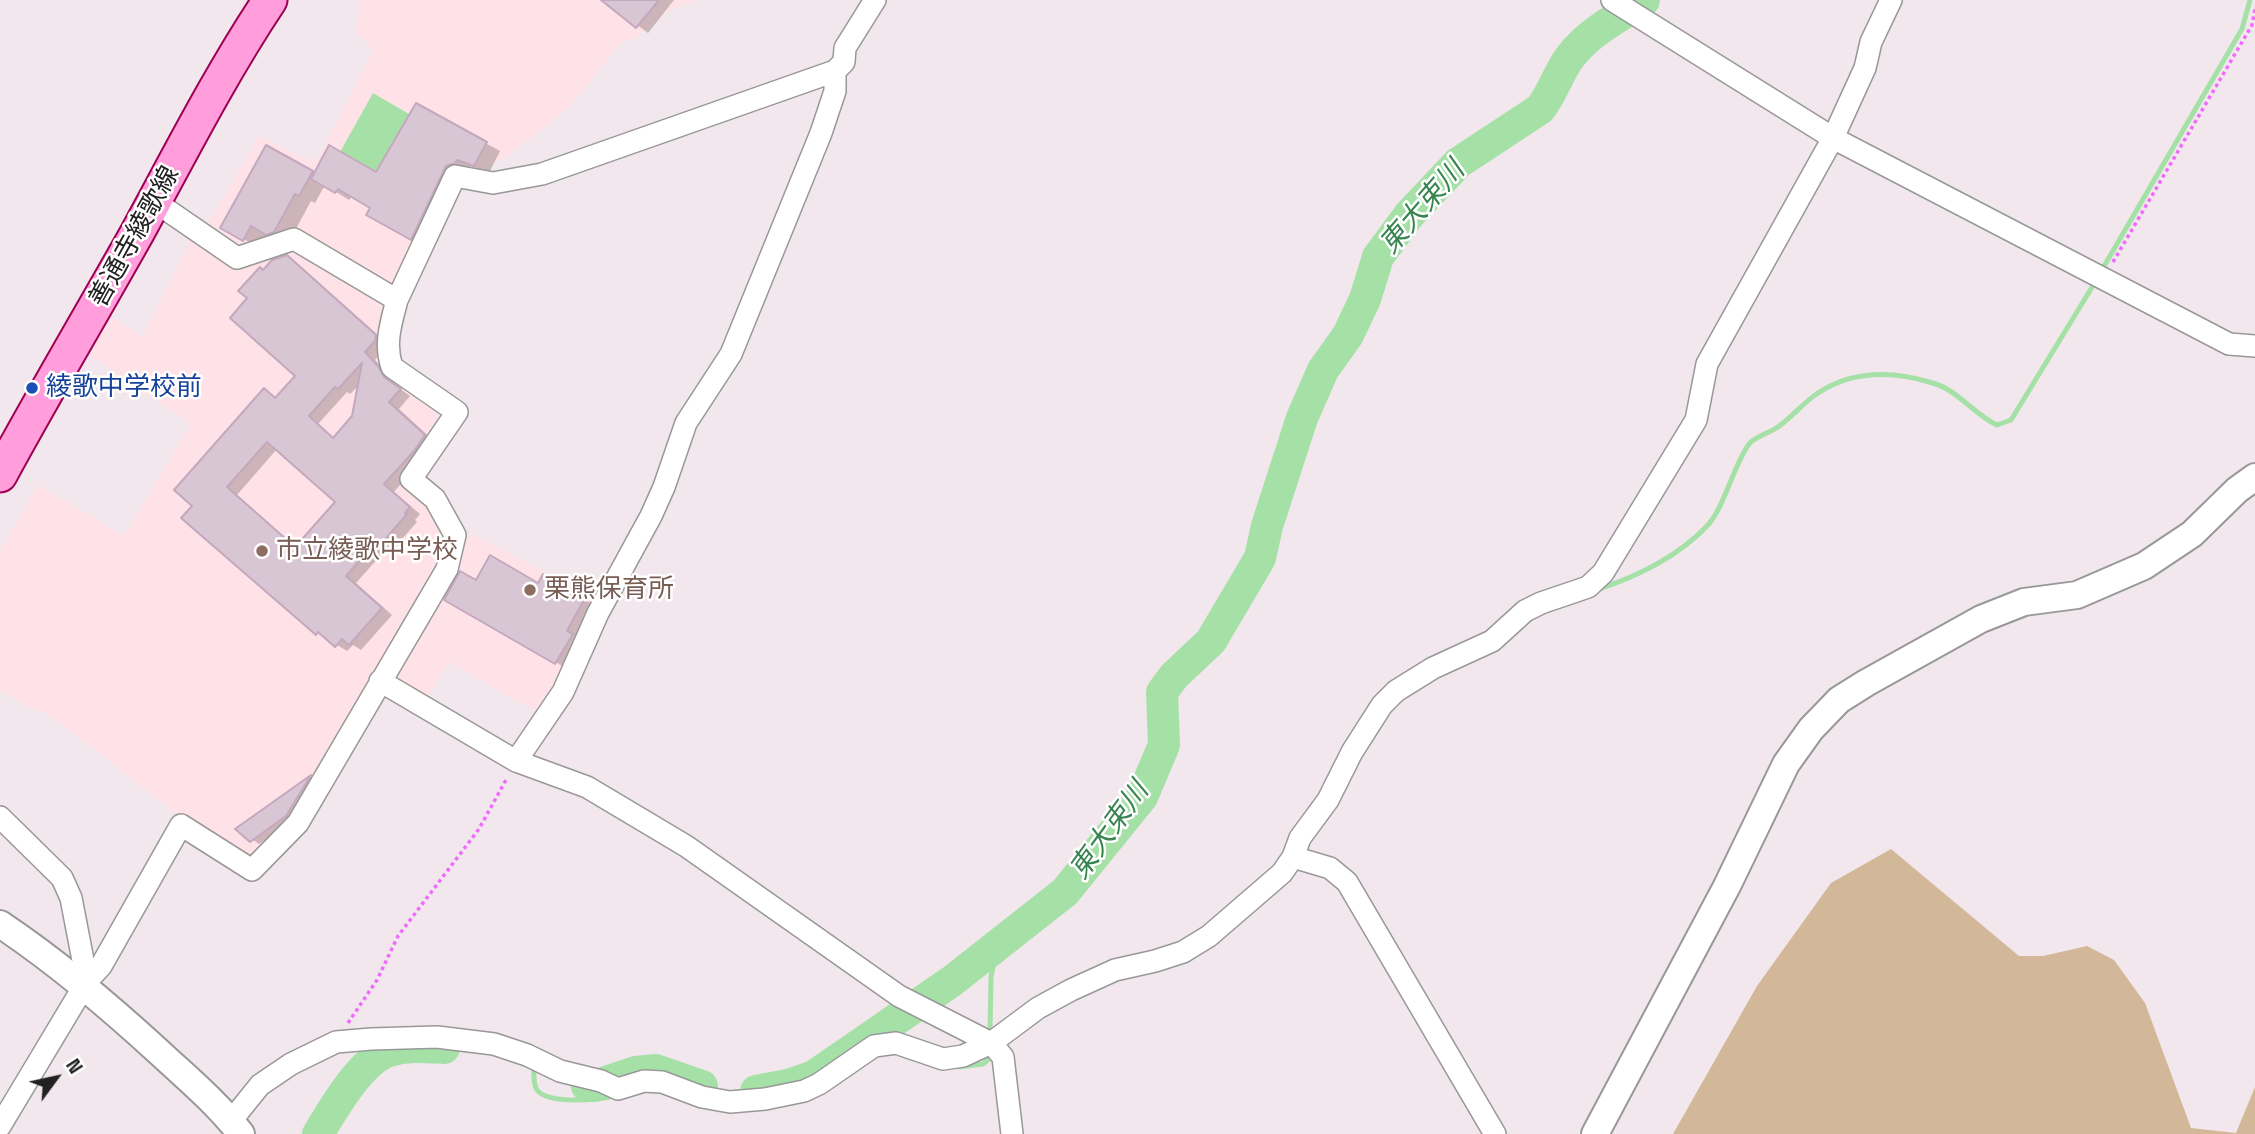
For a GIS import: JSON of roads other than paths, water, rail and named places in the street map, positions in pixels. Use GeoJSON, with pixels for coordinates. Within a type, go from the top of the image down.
{"type":"FeatureCollection","features":[{"type":"Feature","properties":{"kind":"main road","name":"善通寺綾歌線"},"geometry":{"type":"LineString","coordinates":[[0,475],[240,46],[270,0]]}},
{"type":"Feature","properties":{"kind":"street"},"geometry":{"type":"LineString","coordinates":[[0,1126],[86,983],[101,967],[181,825],[252,870],[298,823],[447,569],[455,535],[435,499],[411,479],[457,412],[392,367],[388,355],[388,337],[397,300],[455,176],[493,183],[542,174],[835,71],[844,62],[845,48],[875,0]]}},
{"type":"Feature","properties":{"kind":"street"},"geometry":{"type":"LineString","coordinates":[[1613,0],[1833,138],[2229,344],[2255,346]]}},
{"type":"Feature","properties":{"kind":"street"},"geometry":{"type":"LineString","coordinates":[[0,924],[86,983],[236,1127],[267,1079],[291,1064],[336,1042],[396,1037],[437,1037],[494,1044],[527,1055],[560,1071],[618,1089],[644,1081],[662,1082],[702,1097],[730,1102],[765,1099],[804,1091],[819,1084],[874,1046],[896,1043],[943,1059],[963,1056],[991,1043],[1038,1008],[1071,989],[1115,970],[1183,951],[1209,936],[1296,858],[1300,838],[1328,800],[1376,714],[1396,691],[1433,668],[1492,641],[1525,611],[1588,587],[1604,573],[1696,420],[1707,364],[1833,138],[1865,68],[1871,42],[1891,0]]}},
{"type":"Feature","properties":{"kind":"street"},"geometry":{"type":"LineString","coordinates":[[516,761],[563,692],[598,613],[651,516],[686,423],[731,354],[821,133],[835,91],[835,71]]}},
{"type":"Feature","properties":{"kind":"street"},"geometry":{"type":"LineString","coordinates":[[155,201],[237,258],[294,239],[397,300]]}},
{"type":"Feature","properties":{"kind":"street"},"geometry":{"type":"LineString","coordinates":[[1595,1134],[1727,886],[1786,764],[1811,729],[1839,701],[1981,619],[2024,602],[2077,595],[2144,566],[2192,534],[2236,490],[2255,477]]}},
{"type":"Feature","properties":{"kind":"street"},"geometry":{"type":"LineString","coordinates":[[380,681],[516,761],[587,787],[686,846],[899,996],[991,1043],[1003,1057],[1012,1134]]}},
{"type":"Feature","properties":{"kind":"street"},"geometry":{"type":"LineString","coordinates":[[0,817],[62,878],[71,898],[86,983]]}},
{"type":"Feature","properties":{"kind":"street"},"geometry":{"type":"LineString","coordinates":[[1296,858],[1331,868],[1346,882],[1495,1134]]}},
{"type":"Feature","properties":{"kind":"waterway","name":"東大束川"},"geometry":{"type":"LineString","coordinates":[[756,1091],[788,1085],[814,1076],[952,981],[1065,892],[1142,797],[1164,745],[1162,692],[1174,676],[1211,641],[1260,558],[1267,526],[1302,418],[1323,370],[1348,335],[1365,299],[1378,257],[1409,215],[1458,163],[1540,109],[1566,63],[1578,48],[1596,32],[1644,0]]}},
{"type":"Feature","properties":{"kind":"waterway"},"geometry":{"type":"LineString","coordinates":[[2103,268],[2242,29],[2250,0]]}},
{"type":"Feature","properties":{"kind":"waterway"},"geometry":{"type":"LineString","coordinates":[[1596,590],[1655,565],[1694,538],[1716,513],[1750,443],[1778,427],[1813,397],[1832,385],[1861,376],[1906,377],[1944,388],[1997,425],[2011,420],[2094,284]]}},
{"type":"Feature","properties":{"kind":"waterway"},"geometry":{"type":"LineString","coordinates":[[990,1028],[991,977],[997,946]]}},
{"type":"Feature","properties":{"kind":"waterway","name":"東大束川"},"geometry":{"type":"LineString","coordinates":[[318,1134],[349,1086],[368,1064],[379,1056],[403,1048],[444,1048]]}},
{"type":"Feature","properties":{"kind":"waterway"},"geometry":{"type":"LineString","coordinates":[[958,1067],[983,1064],[991,1057]]}},
{"type":"Feature","properties":{"kind":"waterway"},"geometry":{"type":"LineString","coordinates":[[534,1069],[537,1090],[552,1098],[587,1100],[617,1095]]}},
{"type":"Feature","properties":{"kind":"waterway","name":"東大束川"},"geometry":{"type":"LineString","coordinates":[[587,1086],[636,1072],[656,1070],[702,1086]]}},
{"type":"Feature","properties":{"kind":"place","name":"綾歌中学校前"},"geometry":{"type":"Point","coordinates":[32,388]}},
{"type":"Feature","properties":{"kind":"place","name":"市立綾歌中学校"},"geometry":{"type":"Point","coordinates":[262,551]}},
{"type":"Feature","properties":{"kind":"place","name":"栗熊保育所"},"geometry":{"type":"Point","coordinates":[530,590]}}]}
